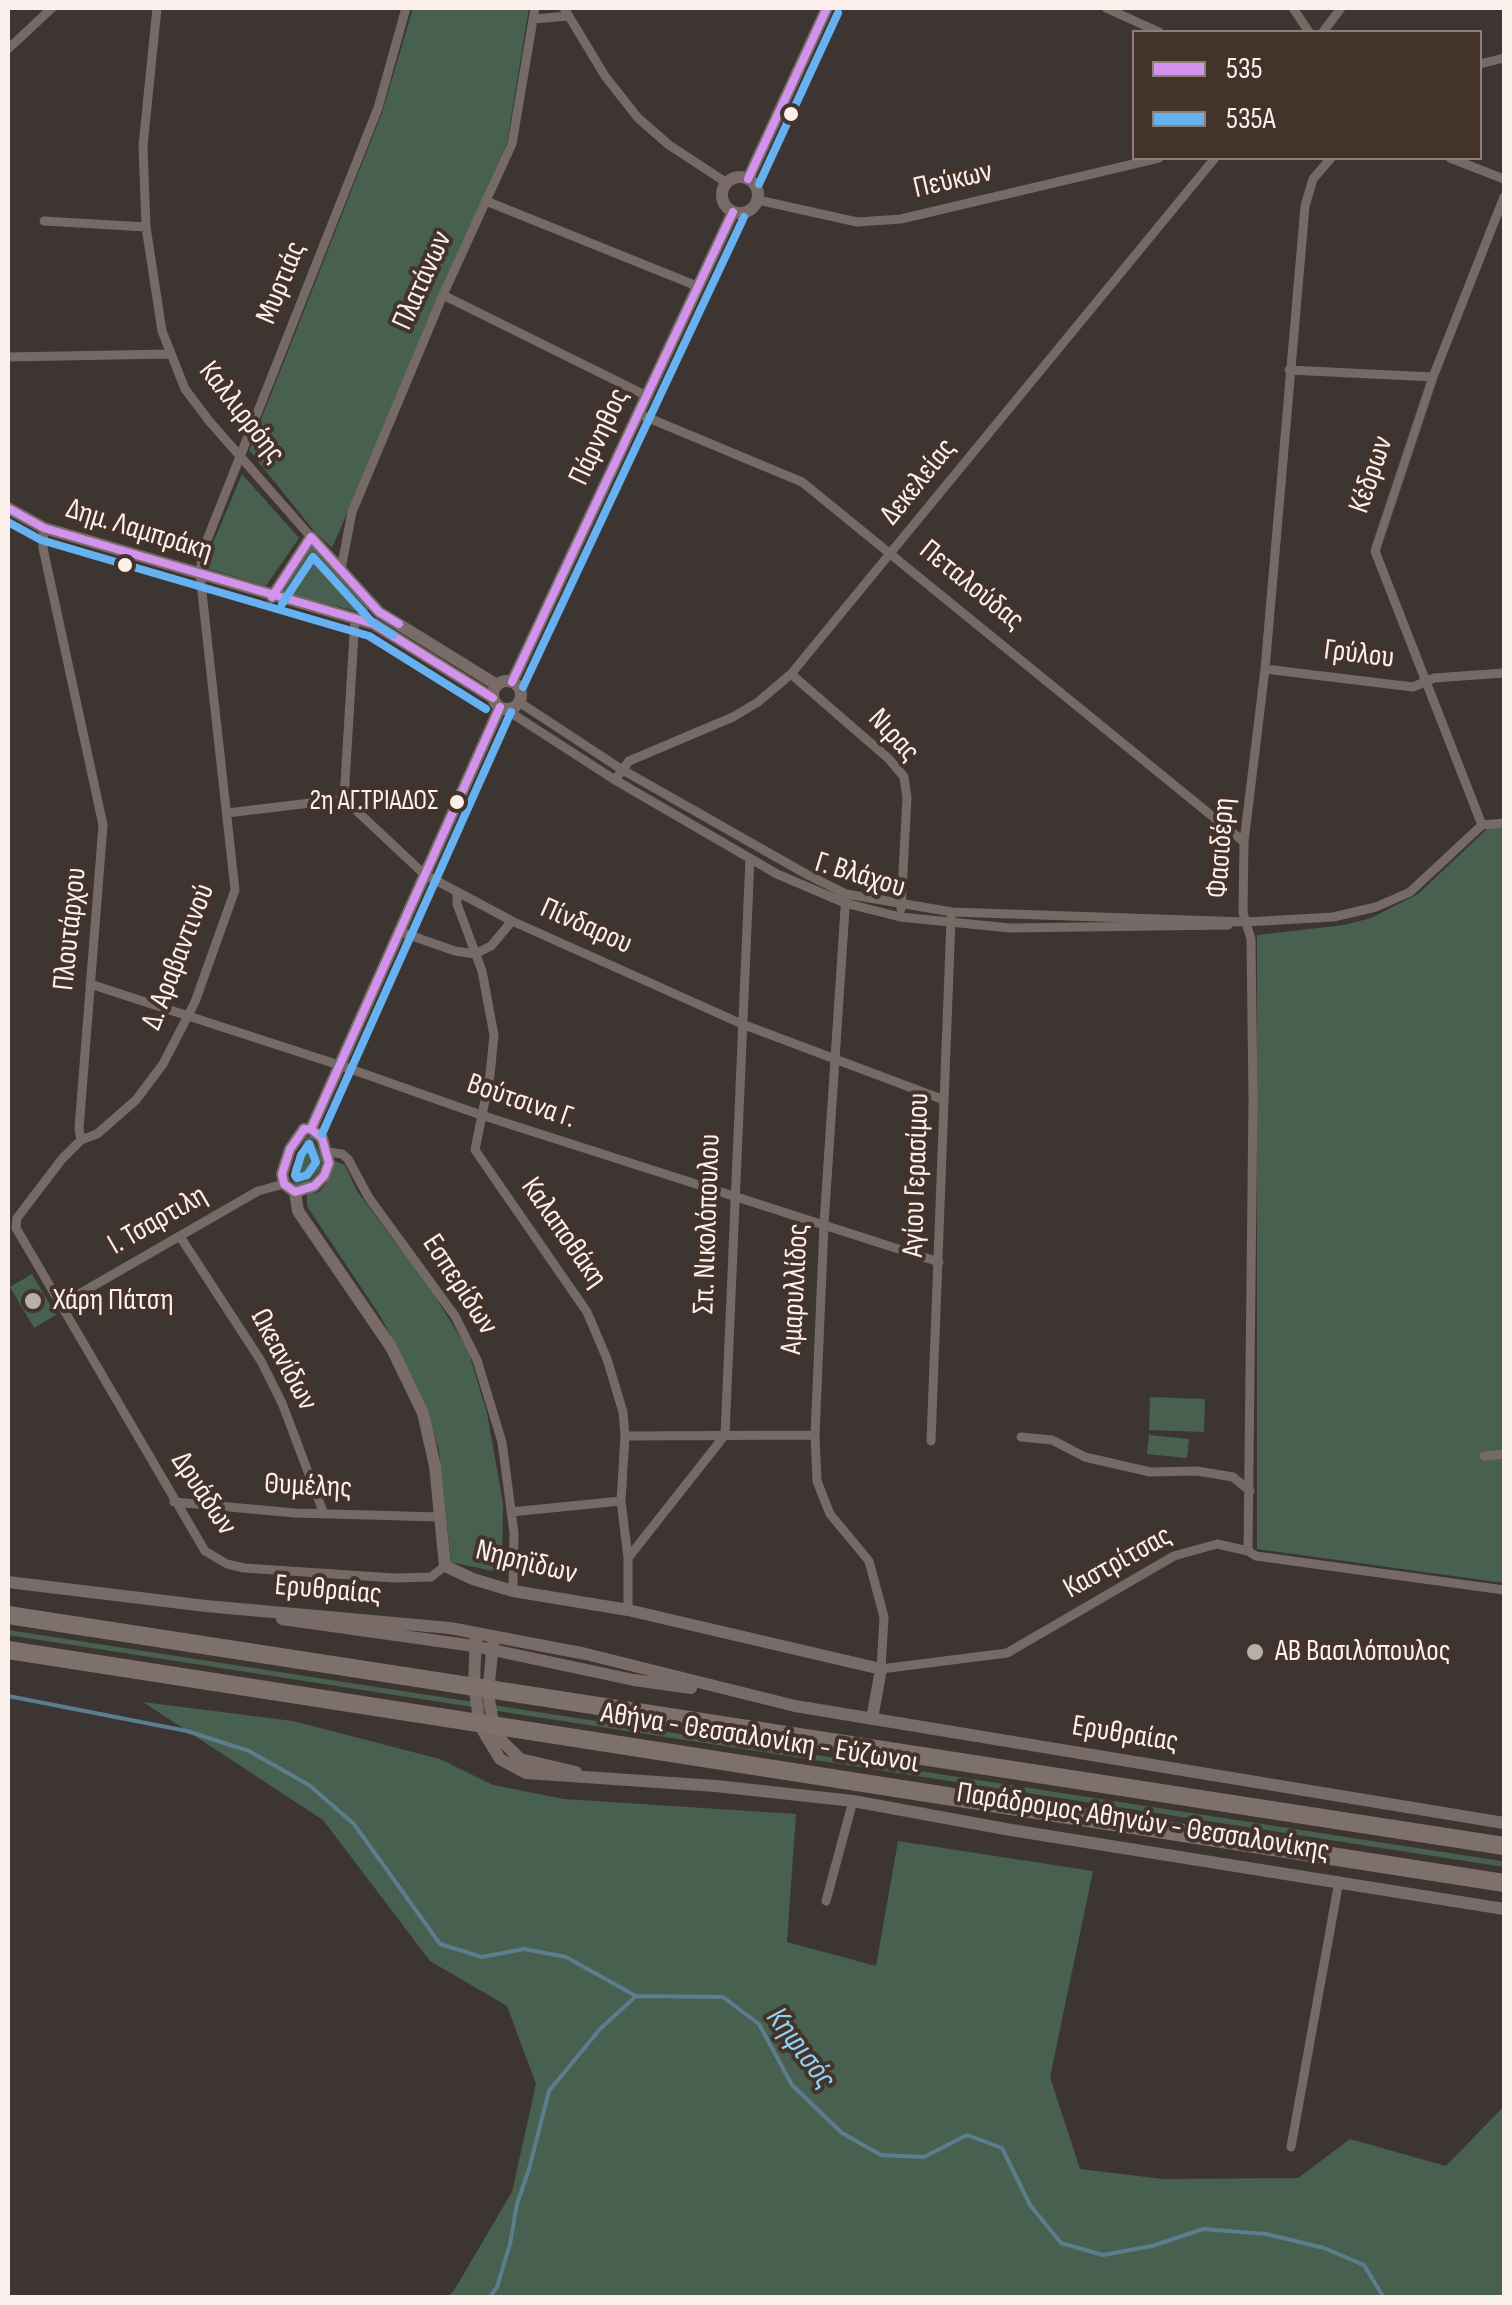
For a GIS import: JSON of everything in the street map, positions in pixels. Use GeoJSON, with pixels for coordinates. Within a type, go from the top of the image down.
{"type":"FeatureCollection","features":[{"type":"Feature","properties":{"kind":"highway","name":"Αθήνα - Θεσσαλονίκη - Εύζωνοι"},"geometry":{"type":"LineString","coordinates":[[8,1615],[1504,1846]]}},
{"type":"Feature","properties":{"kind":"highway","name":"Αθήνα - Θεσσαλονίκη - Εύζωνοι"},"geometry":{"type":"LineString","coordinates":[[8,1650],[1500,1883]]}},
{"type":"Feature","properties":{"kind":"street"},"geometry":{"type":"LineString","coordinates":[[8,49],[52,8]]}},
{"type":"Feature","properties":{"kind":"street","name":"Καλλιρρόης"},"geometry":{"type":"LineString","coordinates":[[157,8],[144,146],[146,227],[158,310],[169,354],[185,389],[310,538],[384,615],[499,700]]}},
{"type":"Feature","properties":{"kind":"street","name":"Μυρτιάς"},"geometry":{"type":"LineString","coordinates":[[200,574],[203,550],[378,108],[406,8]]}},
{"type":"Feature","properties":{"kind":"street","name":"Πλατάνων"},"geometry":{"type":"LineString","coordinates":[[341,570],[352,512],[443,295],[512,144],[535,8]]}},
{"type":"Feature","properties":{"kind":"street"},"geometry":{"type":"LineString","coordinates":[[748,180],[827,8]]}},
{"type":"Feature","properties":{"kind":"street"},"geometry":{"type":"LineString","coordinates":[[1106,8],[1155,30]]}},
{"type":"Feature","properties":{"kind":"street"},"geometry":{"type":"LineString","coordinates":[[1293,8],[1308,30]]}},
{"type":"Feature","properties":{"kind":"street"},"geometry":{"type":"LineString","coordinates":[[1324,30],[1341,8]]}},
{"type":"Feature","properties":{"kind":"street"},"geometry":{"type":"LineString","coordinates":[[533,19],[566,12],[605,76],[638,118],[669,145],[726,183]]}},
{"type":"Feature","properties":{"kind":"street","name":"Πεύκων"},"geometry":{"type":"LineString","coordinates":[[758,200],[858,222],[901,219],[1151,160]]}},
{"type":"Feature","properties":{"kind":"street","name":"Δεκελείας"},"geometry":{"type":"LineString","coordinates":[[621,769],[634,759],[747,709],[791,674],[1213,160]]}},
{"type":"Feature","properties":{"kind":"street","name":"Φασιδέρη"},"geometry":{"type":"LineString","coordinates":[[1248,1551],[1253,1082],[1252,939],[1242,913],[1244,842],[1265,669],[1305,206],[1313,179],[1330,160]]}},
{"type":"Feature","properties":{"kind":"street"},"geometry":{"type":"LineString","coordinates":[[1455,160],[1504,178]]}},
{"type":"Feature","properties":{"kind":"street"},"geometry":{"type":"LineString","coordinates":[[736,178],[748,180],[757,189],[758,200],[747,212],[732,212],[722,199],[726,183],[736,178]]}},
{"type":"Feature","properties":{"kind":"street","name":"Κέδρων"},"geometry":{"type":"LineString","coordinates":[[1482,825],[1375,551],[1433,377],[1504,197]]}},
{"type":"Feature","properties":{"kind":"street"},"geometry":{"type":"LineString","coordinates":[[486,201],[697,286]]}},
{"type":"Feature","properties":{"kind":"street","name":"Πάρνηθος"},"geometry":{"type":"LineString","coordinates":[[512,682],[732,212]]}},
{"type":"Feature","properties":{"kind":"street"},"geometry":{"type":"LineString","coordinates":[[44,220],[146,227]]}},
{"type":"Feature","properties":{"kind":"street"},"geometry":{"type":"LineString","coordinates":[[443,295],[647,396]]}},
{"type":"Feature","properties":{"kind":"street"},"geometry":{"type":"LineString","coordinates":[[8,357],[169,354]]}},
{"type":"Feature","properties":{"kind":"street"},"geometry":{"type":"LineString","coordinates":[[1289,370],[1433,377]]}},
{"type":"Feature","properties":{"kind":"street","name":"Πεταλούδας"},"geometry":{"type":"LineString","coordinates":[[639,414],[802,482],[1244,842]]}},
{"type":"Feature","properties":{"kind":"street","name":"Δημ. Λαμπράκη"},"geometry":{"type":"LineString","coordinates":[[8,508],[44,528],[272,597],[356,618],[387,631],[499,700]]}},
{"type":"Feature","properties":{"kind":"street","name":"Πλουτάρχου"},"geometry":{"type":"LineString","coordinates":[[44,528],[43,548],[103,825],[78,1129],[81,1140]]}},
{"type":"Feature","properties":{"kind":"street"},"geometry":{"type":"LineString","coordinates":[[272,597],[310,538]]}},
{"type":"Feature","properties":{"kind":"street","name":"Δ. Αραβαντινού"},"geometry":{"type":"LineString","coordinates":[[81,1140],[97,1134],[136,1100],[163,1064],[188,1016],[235,890],[200,574]]}},
{"type":"Feature","properties":{"kind":"street"},"geometry":{"type":"LineString","coordinates":[[226,813],[344,799],[356,618]]}},
{"type":"Feature","properties":{"kind":"street","name":"Γρύλου"},"geometry":{"type":"LineString","coordinates":[[1265,669],[1403,686],[1504,673]]}},
{"type":"Feature","properties":{"kind":"street","name":"Νιρας"},"geometry":{"type":"LineString","coordinates":[[791,674],[904,777],[907,798],[900,916]]}},
{"type":"Feature","properties":{"kind":"street"},"geometry":{"type":"LineString","coordinates":[[311,1129],[322,1138],[328,1152],[324,1176],[314,1186],[289,1188],[282,1174],[290,1150],[300,1133],[311,1129],[499,700],[512,682],[520,690],[520,702],[513,708],[499,700]]}},
{"type":"Feature","properties":{"kind":"street","name":"Γ. Βλάχου"},"geometry":{"type":"LineString","coordinates":[[499,700],[615,780],[777,874],[900,916],[952,917]]}},
{"type":"Feature","properties":{"kind":"street","name":"Γ. Βλάχου"},"geometry":{"type":"LineString","coordinates":[[520,702],[621,769],[845,898],[901,904],[1010,928],[1214,927],[1333,917],[1410,892],[1482,825]]}},
{"type":"Feature","properties":{"kind":"street"},"geometry":{"type":"LineString","coordinates":[[615,780],[621,769]]}},
{"type":"Feature","properties":{"kind":"street","name":"Πίνδαρου"},"geometry":{"type":"LineString","coordinates":[[344,799],[424,874],[512,921],[742,1024],[944,1100]]}},
{"type":"Feature","properties":{"kind":"street"},"geometry":{"type":"LineString","coordinates":[[1482,825],[1504,823]]}},
{"type":"Feature","properties":{"kind":"street","name":"Σπ. Νικολόπουλου"},"geometry":{"type":"LineString","coordinates":[[724,1434],[750,858]]}},
{"type":"Feature","properties":{"kind":"street","name":"Καλαποθάκη"},"geometry":{"type":"LineString","coordinates":[[457,892],[457,904],[488,995],[494,1035],[475,1150],[587,1312],[618,1391],[625,1436],[621,1501],[628,1558],[628,1610]]}},
{"type":"Feature","properties":{"kind":"street","name":"Αμαρυλλίδος"},"geometry":{"type":"LineString","coordinates":[[845,898],[824,1224],[815,1435],[817,1481],[830,1514],[868,1561],[884,1617],[881,1670]]}},
{"type":"Feature","properties":{"kind":"street","name":"Αγίου Γερασίμου"},"geometry":{"type":"LineString","coordinates":[[931,1440],[952,917]]}},
{"type":"Feature","properties":{"kind":"street"},"geometry":{"type":"LineString","coordinates":[[398,931],[455,951],[476,954],[491,946],[512,921]]}},
{"type":"Feature","properties":{"kind":"street","name":"Βούτσινα Γ."},"geometry":{"type":"LineString","coordinates":[[90,984],[480,1115],[939,1262]]}},
{"type":"Feature","properties":{"kind":"street"},"geometry":{"type":"LineString","coordinates":[[60,1305],[16,1228],[17,1218],[81,1140]]}},
{"type":"Feature","properties":{"kind":"street","name":"Εσπερίδων"},"geometry":{"type":"LineString","coordinates":[[328,1152],[348,1159],[369,1198],[460,1325],[477,1360],[495,1409],[512,1512],[513,1591]]}},
{"type":"Feature","properties":{"kind":"street","name":"Ι. Τσαρτιλη"},"geometry":{"type":"LineString","coordinates":[[60,1305],[258,1192],[289,1188]]}},
{"type":"Feature","properties":{"kind":"street","name":"Νηρηϊδων"},"geometry":{"type":"LineString","coordinates":[[289,1188],[298,1212],[408,1378],[431,1438],[445,1566],[513,1591],[628,1610],[881,1670]]}},
{"type":"Feature","properties":{"kind":"street","name":"Ωκεανίδων"},"geometry":{"type":"LineString","coordinates":[[180,1238],[261,1361],[324,1514]]}},
{"type":"Feature","properties":{"kind":"street","name":"Δρυάδων"},"geometry":{"type":"LineString","coordinates":[[60,1305],[205,1551],[234,1567],[408,1579],[431,1577],[445,1566]]}},
{"type":"Feature","properties":{"kind":"street"},"geometry":{"type":"LineString","coordinates":[[628,1558],[724,1434]]}},
{"type":"Feature","properties":{"kind":"street"},"geometry":{"type":"LineString","coordinates":[[625,1436],[815,1435]]}},
{"type":"Feature","properties":{"kind":"street"},"geometry":{"type":"LineString","coordinates":[[1021,1437],[1052,1440],[1086,1457],[1150,1472],[1198,1471],[1233,1477],[1250,1490]]}},
{"type":"Feature","properties":{"kind":"street"},"geometry":{"type":"LineString","coordinates":[[1484,1456],[1504,1454]]}},
{"type":"Feature","properties":{"kind":"street"},"geometry":{"type":"LineString","coordinates":[[512,1512],[621,1501]]}},
{"type":"Feature","properties":{"kind":"street","name":"Θυμέλης"},"geometry":{"type":"LineString","coordinates":[[174,1502],[324,1514],[440,1516]]}},
{"type":"Feature","properties":{"kind":"street","name":"Καστρίτσας"},"geometry":{"type":"LineString","coordinates":[[881,1670],[997,1657],[1188,1550],[1218,1544],[1256,1556],[1504,1590]]}},
{"type":"Feature","properties":{"kind":"street","name":"Ερυθραίας"},"geometry":{"type":"LineString","coordinates":[[8,1582],[206,1606],[357,1617],[493,1644],[634,1680],[738,1694],[1504,1823]]}},
{"type":"Feature","properties":{"kind":"street","name":"Παράδρομος Αθηνών - Θεσσαλονίκης"},"geometry":{"type":"LineString","coordinates":[[474,1640],[477,1713],[484,1736],[500,1758],[517,1770],[538,1776],[593,1777],[853,1801],[1504,1909]]}},
{"type":"Feature","properties":{"kind":"street","name":"Παράδρομος Αθηνών - Θεσσαλονίκης"},"geometry":{"type":"LineString","coordinates":[[493,1644],[488,1694],[497,1732],[508,1750],[529,1763],[593,1777]]}},
{"type":"Feature","properties":{"kind":"street"},"geometry":{"type":"LineString","coordinates":[[872,1719],[881,1670]]}},
{"type":"Feature","properties":{"kind":"street"},"geometry":{"type":"LineString","coordinates":[[826,1901],[853,1801]]}},
{"type":"Feature","properties":{"kind":"street"},"geometry":{"type":"LineString","coordinates":[[1291,2147],[1339,1880]]}},
{"type":"Feature","properties":{"kind":"green space"},"geometry":{"type":"Polygon","coordinates":[[[413,8],[529,8],[507,143],[332,548],[249,450],[382,113],[413,8]]]}},
{"type":"Feature","properties":{"kind":"green space"},"geometry":{"type":"Polygon","coordinates":[[[242,474],[299,538],[266,586],[206,568],[242,474]]]}},
{"type":"Feature","properties":{"kind":"green space"},"geometry":{"type":"Polygon","coordinates":[[[312,546],[368,607],[368,614],[282,593],[312,546]]]}},
{"type":"Feature","properties":{"kind":"green space"},"geometry":{"type":"Polygon","coordinates":[[[1489,827],[1504,827],[1504,1583],[1257,1549],[1257,935],[1371,918],[1418,894],[1489,827]]]}},
{"type":"Feature","properties":{"kind":"green space"},"geometry":{"type":"Polygon","coordinates":[[[311,1136],[323,1159],[319,1171],[307,1183],[296,1186],[291,1178],[292,1168],[306,1137],[311,1136]]]}},
{"type":"Feature","properties":{"kind":"green space"},"geometry":{"type":"Polygon","coordinates":[[[332,1160],[345,1165],[357,1191],[433,1293],[468,1350],[487,1413],[503,1503],[502,1573],[451,1562],[439,1450],[424,1401],[382,1319],[307,1206],[307,1194],[319,1192],[327,1182],[332,1160]]]}},
{"type":"Feature","properties":{"kind":"green space","name":"Χάρη Πάτση"},"geometry":{"type":"Polygon","coordinates":[[[32,1274],[56,1315],[34,1328],[10,1287],[32,1274]]]}},
{"type":"Feature","properties":{"kind":"green space"},"geometry":{"type":"Polygon","coordinates":[[[1150,1397],[1205,1399],[1204,1432],[1149,1430],[1150,1397]]]}},
{"type":"Feature","properties":{"kind":"green space"},"geometry":{"type":"Polygon","coordinates":[[[1149,1435],[1189,1439],[1187,1458],[1147,1454],[1149,1435]]]}},
{"type":"Feature","properties":{"kind":"green space"},"geometry":{"type":"Polygon","coordinates":[[[8,1630],[1495,1860],[1504,1862],[1504,1867],[8,1635],[8,1630]]]}},
{"type":"Feature","properties":{"kind":"green space"},"geometry":{"type":"Polygon","coordinates":[[[143,1702],[293,1721],[440,1759],[493,1785],[564,1799],[796,1814],[787,1942],[876,1966],[898,1841],[1093,1871],[1050,2077],[1080,2169],[1163,2179],[1298,2178],[1350,2139],[1446,2166],[1504,2106],[1504,2297],[446,2297],[453,2292],[512,2192],[536,2084],[507,2006],[430,1961],[323,1820],[143,1702]]]}},
{"type":"Feature","properties":{"kind":"waterway","name":"Κηφισός"},"geometry":{"type":"LineString","coordinates":[[8,1696],[187,1731],[249,1751],[309,1785],[354,1824],[440,1944],[482,1957],[524,1949],[566,1957],[636,1996],[723,1997],[759,2024],[792,2085],[842,2133],[881,2155],[924,2157],[967,2135],[1002,2148],[1030,2205],[1061,2243],[1103,2255],[1152,2246],[1203,2229],[1266,2234],[1324,2248],[1364,2265],[1384,2298]]}},
{"type":"Feature","properties":{"kind":"waterway"},"geometry":{"type":"LineString","coordinates":[[489,2298],[497,2287],[510,2244],[517,2204],[549,2091],[600,2029],[636,1996]]}},
{"type":"Feature","properties":{"kind":"transit line","name":"535"},"geometry":{"type":"LineString","coordinates":[[748,179],[827,8]]}},
{"type":"Feature","properties":{"kind":"transit line","name":"535A"},"geometry":{"type":"LineString","coordinates":[[759,184],[838,13]]}},
{"type":"Feature","properties":{"kind":"transit line","name":"535"},"geometry":{"type":"LineString","coordinates":[[512,682],[733,212]]}},
{"type":"Feature","properties":{"kind":"transit line","name":"535A"},"geometry":{"type":"LineString","coordinates":[[523,687],[744,217]]}},
{"type":"Feature","properties":{"kind":"transit line","name":"535"},"geometry":{"type":"LineString","coordinates":[[8,508],[44,528],[374,624],[493,698]]}},
{"type":"Feature","properties":{"kind":"transit line","name":"535A"},"geometry":{"type":"LineString","coordinates":[[8,522],[41,540],[369,636],[486,709]]}},
{"type":"Feature","properties":{"kind":"transit line","name":"535"},"geometry":{"type":"LineString","coordinates":[[272,597],[311,537],[379,612],[399,624]]}},
{"type":"Feature","properties":{"kind":"transit line","name":"535A"},"geometry":{"type":"LineString","coordinates":[[282,604],[313,557],[371,621],[393,635]]}},
{"type":"Feature","properties":{"kind":"transit line","name":"535"},"geometry":{"type":"LineString","coordinates":[[311,1129],[500,707]]}},
{"type":"Feature","properties":{"kind":"transit line","name":"535A"},"geometry":{"type":"LineString","coordinates":[[322,1134],[511,712]]}},
{"type":"Feature","properties":{"kind":"transit line","name":"535"},"geometry":{"type":"LineString","coordinates":[[304,1129],[311,1129],[322,1138],[329,1163],[314,1186],[295,1192],[284,1184],[282,1174],[290,1149],[304,1129]]}},
{"type":"Feature","properties":{"kind":"transit line","name":"535A"},"geometry":{"type":"LineString","coordinates":[[309,1144],[316,1162],[307,1175],[297,1178],[301,1155],[309,1144]]}},
{"type":"Feature","properties":{"kind":"place","name":"2η ΑΓ.ΤΡΙΑΔΟΣ"},"geometry":{"type":"Point","coordinates":[457,802]}},
{"type":"Feature","properties":{"kind":"place","name":"Χάρη Πάτση"},"geometry":{"type":"Point","coordinates":[33,1301]}},
{"type":"Feature","properties":{"kind":"place","name":"ΑΒ Βασιλόπουλος"},"geometry":{"type":"Point","coordinates":[1255,1652]}}]}
